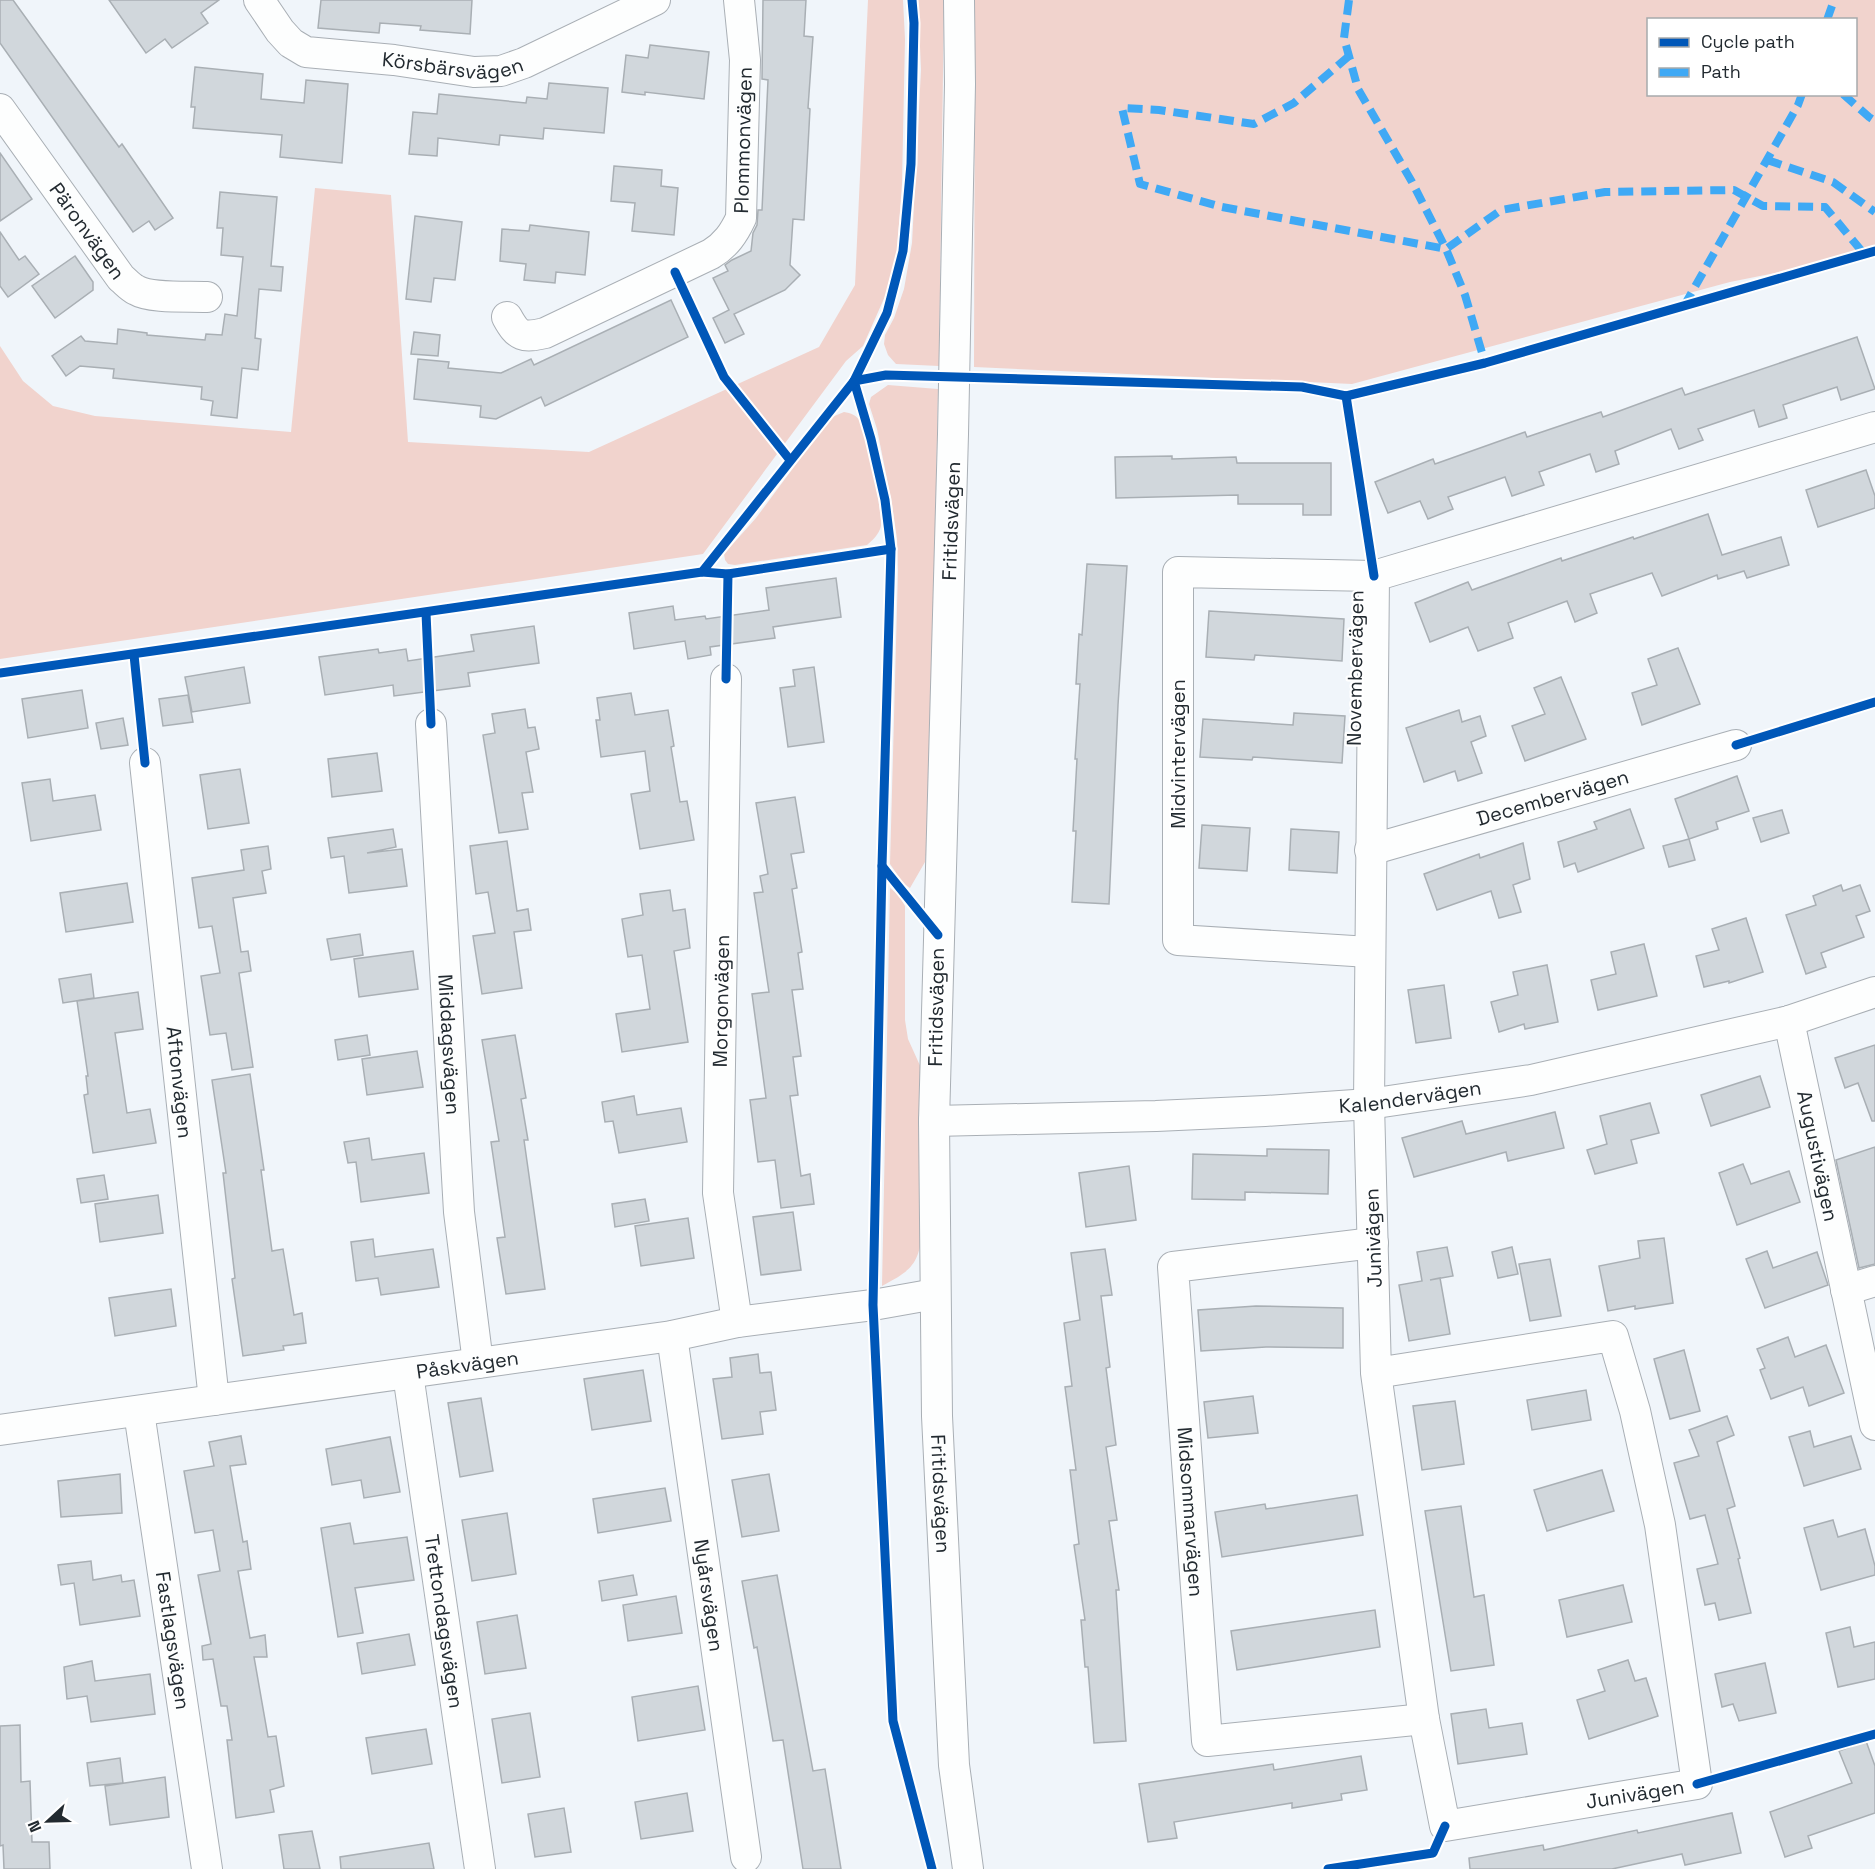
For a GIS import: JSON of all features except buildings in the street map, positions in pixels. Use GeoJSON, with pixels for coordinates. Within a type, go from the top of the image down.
{"type":"FeatureCollection","features":[{"type":"Feature","properties":{"kind":"street","name":"Körsbärsvägen"},"geometry":{"type":"LineString","coordinates":[[259,0],[280,31],[291,43],[306,52],[394,60],[474,72],[501,71],[524,63],[656,0]]}},
{"type":"Feature","properties":{"kind":"street","name":"Plommonvägen"},"geometry":{"type":"LineString","coordinates":[[507,317],[514,329],[522,336],[545,333],[711,254],[734,233],[741,218],[745,72],[739,0]]}},
{"type":"Feature","properties":{"kind":"street","name":"Fritidsvägen"},"geometry":{"type":"LineString","coordinates":[[959,0],[960,96],[953,434],[934,1121],[937,1416],[954,1765],[968,1869]]}},
{"type":"Feature","properties":{"kind":"street","name":"Päronvägen"},"geometry":{"type":"LineString","coordinates":[[0,109],[121,278],[136,291],[150,295],[207,297]]}},
{"type":"Feature","properties":{"kind":"street","name":"Novembervägen"},"geometry":{"type":"LineString","coordinates":[[1369,1104],[1374,576],[1875,427]]}},
{"type":"Feature","properties":{"kind":"street","name":"Midvintervägen"},"geometry":{"type":"LineString","coordinates":[[1369,952],[1178,940],[1178,572],[1374,576]]}},
{"type":"Feature","properties":{"kind":"street","name":"Morgonvägen"},"geometry":{"type":"LineString","coordinates":[[726,679],[718,1193],[737,1322]]}},
{"type":"Feature","properties":{"kind":"street","name":"Middagsvägen"},"geometry":{"type":"LineString","coordinates":[[431,724],[459,1212],[478,1363]]}},
{"type":"Feature","properties":{"kind":"street","name":"Decembervägen"},"geometry":{"type":"LineString","coordinates":[[1370,850],[1736,745]]}},
{"type":"Feature","properties":{"kind":"street","name":"Aftonvägen"},"geometry":{"type":"LineString","coordinates":[[145,763],[214,1400]]}},
{"type":"Feature","properties":{"kind":"street","name":"Kalendervägen"},"geometry":{"type":"LineString","coordinates":[[934,1121],[1210,1113],[1369,1104],[1531,1080],[1789,1021],[1875,992]]}},
{"type":"Feature","properties":{"kind":"street","name":"Augustivägen"},"geometry":{"type":"LineString","coordinates":[[1789,1021],[1875,1425]]}},
{"type":"Feature","properties":{"kind":"street","name":"Junivägen"},"geometry":{"type":"LineString","coordinates":[[1369,1104],[1376,1373],[1424,1719],[1445,1826],[1697,1784],[1660,1525],[1635,1411],[1613,1336],[1376,1373]]}},
{"type":"Feature","properties":{"kind":"street","name":"Midsommarvägen"},"geometry":{"type":"LineString","coordinates":[[1373,1243],[1173,1267],[1207,1741],[1424,1719]]}},
{"type":"Feature","properties":{"kind":"street"},"geometry":{"type":"LineString","coordinates":[[1846,1290],[1875,1281]]}},
{"type":"Feature","properties":{"kind":"street","name":"Påskvägen"},"geometry":{"type":"LineString","coordinates":[[0,1430],[672,1336],[737,1322],[873,1305],[935,1294]]}},
{"type":"Feature","properties":{"kind":"street","name":"Nyårsvägen"},"geometry":{"type":"LineString","coordinates":[[672,1336],[746,1857]]}},
{"type":"Feature","properties":{"kind":"street","name":"Trettondagsvägen"},"geometry":{"type":"LineString","coordinates":[[408,1374],[480,1869]]}},
{"type":"Feature","properties":{"kind":"street","name":"Fastlagsvägen"},"geometry":{"type":"LineString","coordinates":[[140,1412],[207,1869]]}},
{"type":"Feature","properties":{"kind":"shaded area"},"geometry":{"type":"Polygon","coordinates":[[[868,0],[903,0],[905,39],[902,184],[897,251],[886,294],[863,346],[846,361],[703,554],[0,659],[0,346],[23,381],[53,406],[95,416],[291,432],[315,188],[391,195],[408,442],[589,452],[819,347],[855,285],[868,0]]]}},
{"type":"Feature","properties":{"kind":"shaded area"},"geometry":{"type":"Polygon","coordinates":[[[918,0],[944,0],[939,366],[896,364],[888,355],[884,344],[885,335],[894,318],[904,289],[912,243],[921,70],[918,0]]]}},
{"type":"Feature","properties":{"kind":"shaded area"},"geometry":{"type":"Polygon","coordinates":[[[975,0],[1875,0],[1875,251],[1865,255],[1730,282],[1352,384],[974,367],[975,0]]]}},
{"type":"Feature","properties":{"kind":"shaded area"},"geometry":{"type":"Polygon","coordinates":[[[888,385],[938,389],[929,832],[925,862],[910,888],[903,883],[890,864],[897,539],[877,429],[869,404],[871,397],[888,385]]]}},
{"type":"Feature","properties":{"kind":"shaded area"},"geometry":{"type":"Polygon","coordinates":[[[844,412],[858,419],[863,428],[881,519],[881,526],[876,537],[867,545],[735,565],[728,564],[724,554],[756,518],[832,417],[844,412]]]}},
{"type":"Feature","properties":{"kind":"shaded area"},"geometry":{"type":"Polygon","coordinates":[[[890,888],[898,894],[905,906],[905,1020],[908,1039],[922,1070],[923,1231],[919,1252],[912,1265],[907,1271],[882,1286],[890,888]]]}},
{"type":"Feature","properties":{"kind":"marked path"},"geometry":{"type":"LineString","coordinates":[[1349,0],[1344,38],[1358,89],[1412,182],[1446,249],[1465,295],[1485,363]]}},
{"type":"Feature","properties":{"kind":"marked path"},"geometry":{"type":"LineString","coordinates":[[1828,18],[1834,0]]}},
{"type":"Feature","properties":{"kind":"marked path"},"geometry":{"type":"LineString","coordinates":[[1349,56],[1294,103],[1254,124],[1159,110],[1122,108],[1140,184],[1222,207],[1446,249],[1501,210],[1605,192],[1734,190],[1763,206],[1825,207],[1865,255]]}},
{"type":"Feature","properties":{"kind":"marked path"},"geometry":{"type":"LineString","coordinates":[[1684,306],[1801,96]]}},
{"type":"Feature","properties":{"kind":"marked path"},"geometry":{"type":"LineString","coordinates":[[1845,96],[1875,121]]}},
{"type":"Feature","properties":{"kind":"marked path"},"geometry":{"type":"LineString","coordinates":[[1767,160],[1833,182],[1875,212]]}},
{"type":"Feature","properties":{"kind":"cycle path"},"geometry":{"type":"LineString","coordinates":[[0,673],[702,572],[854,381],[887,313],[903,251],[911,164],[914,23],[912,0]]}},
{"type":"Feature","properties":{"kind":"cycle path"},"geometry":{"type":"LineString","coordinates":[[854,381],[886,375],[1302,387],[1346,396],[1485,363],[1875,251]]}},
{"type":"Feature","properties":{"kind":"cycle path"},"geometry":{"type":"LineString","coordinates":[[675,272],[724,377],[790,460]]}},
{"type":"Feature","properties":{"kind":"cycle path"},"geometry":{"type":"LineString","coordinates":[[854,381],[871,439],[885,500],[891,549],[873,1305],[893,1721],[932,1869]]}},
{"type":"Feature","properties":{"kind":"cycle path"},"geometry":{"type":"LineString","coordinates":[[1346,396],[1374,576]]}},
{"type":"Feature","properties":{"kind":"cycle path"},"geometry":{"type":"LineString","coordinates":[[702,572],[728,574],[891,549]]}},
{"type":"Feature","properties":{"kind":"cycle path"},"geometry":{"type":"LineString","coordinates":[[726,679],[728,574]]}},
{"type":"Feature","properties":{"kind":"cycle path"},"geometry":{"type":"LineString","coordinates":[[426,613],[431,724]]}},
{"type":"Feature","properties":{"kind":"cycle path"},"geometry":{"type":"LineString","coordinates":[[134,655],[145,763]]}},
{"type":"Feature","properties":{"kind":"cycle path"},"geometry":{"type":"LineString","coordinates":[[1736,745],[1875,702]]}},
{"type":"Feature","properties":{"kind":"cycle path"},"geometry":{"type":"LineString","coordinates":[[882,866],[938,935]]}},
{"type":"Feature","properties":{"kind":"cycle path"},"geometry":{"type":"LineString","coordinates":[[1697,1784],[1875,1734]]}},
{"type":"Feature","properties":{"kind":"cycle path"},"geometry":{"type":"LineString","coordinates":[[1328,1869],[1433,1853],[1445,1826]]}}]}
